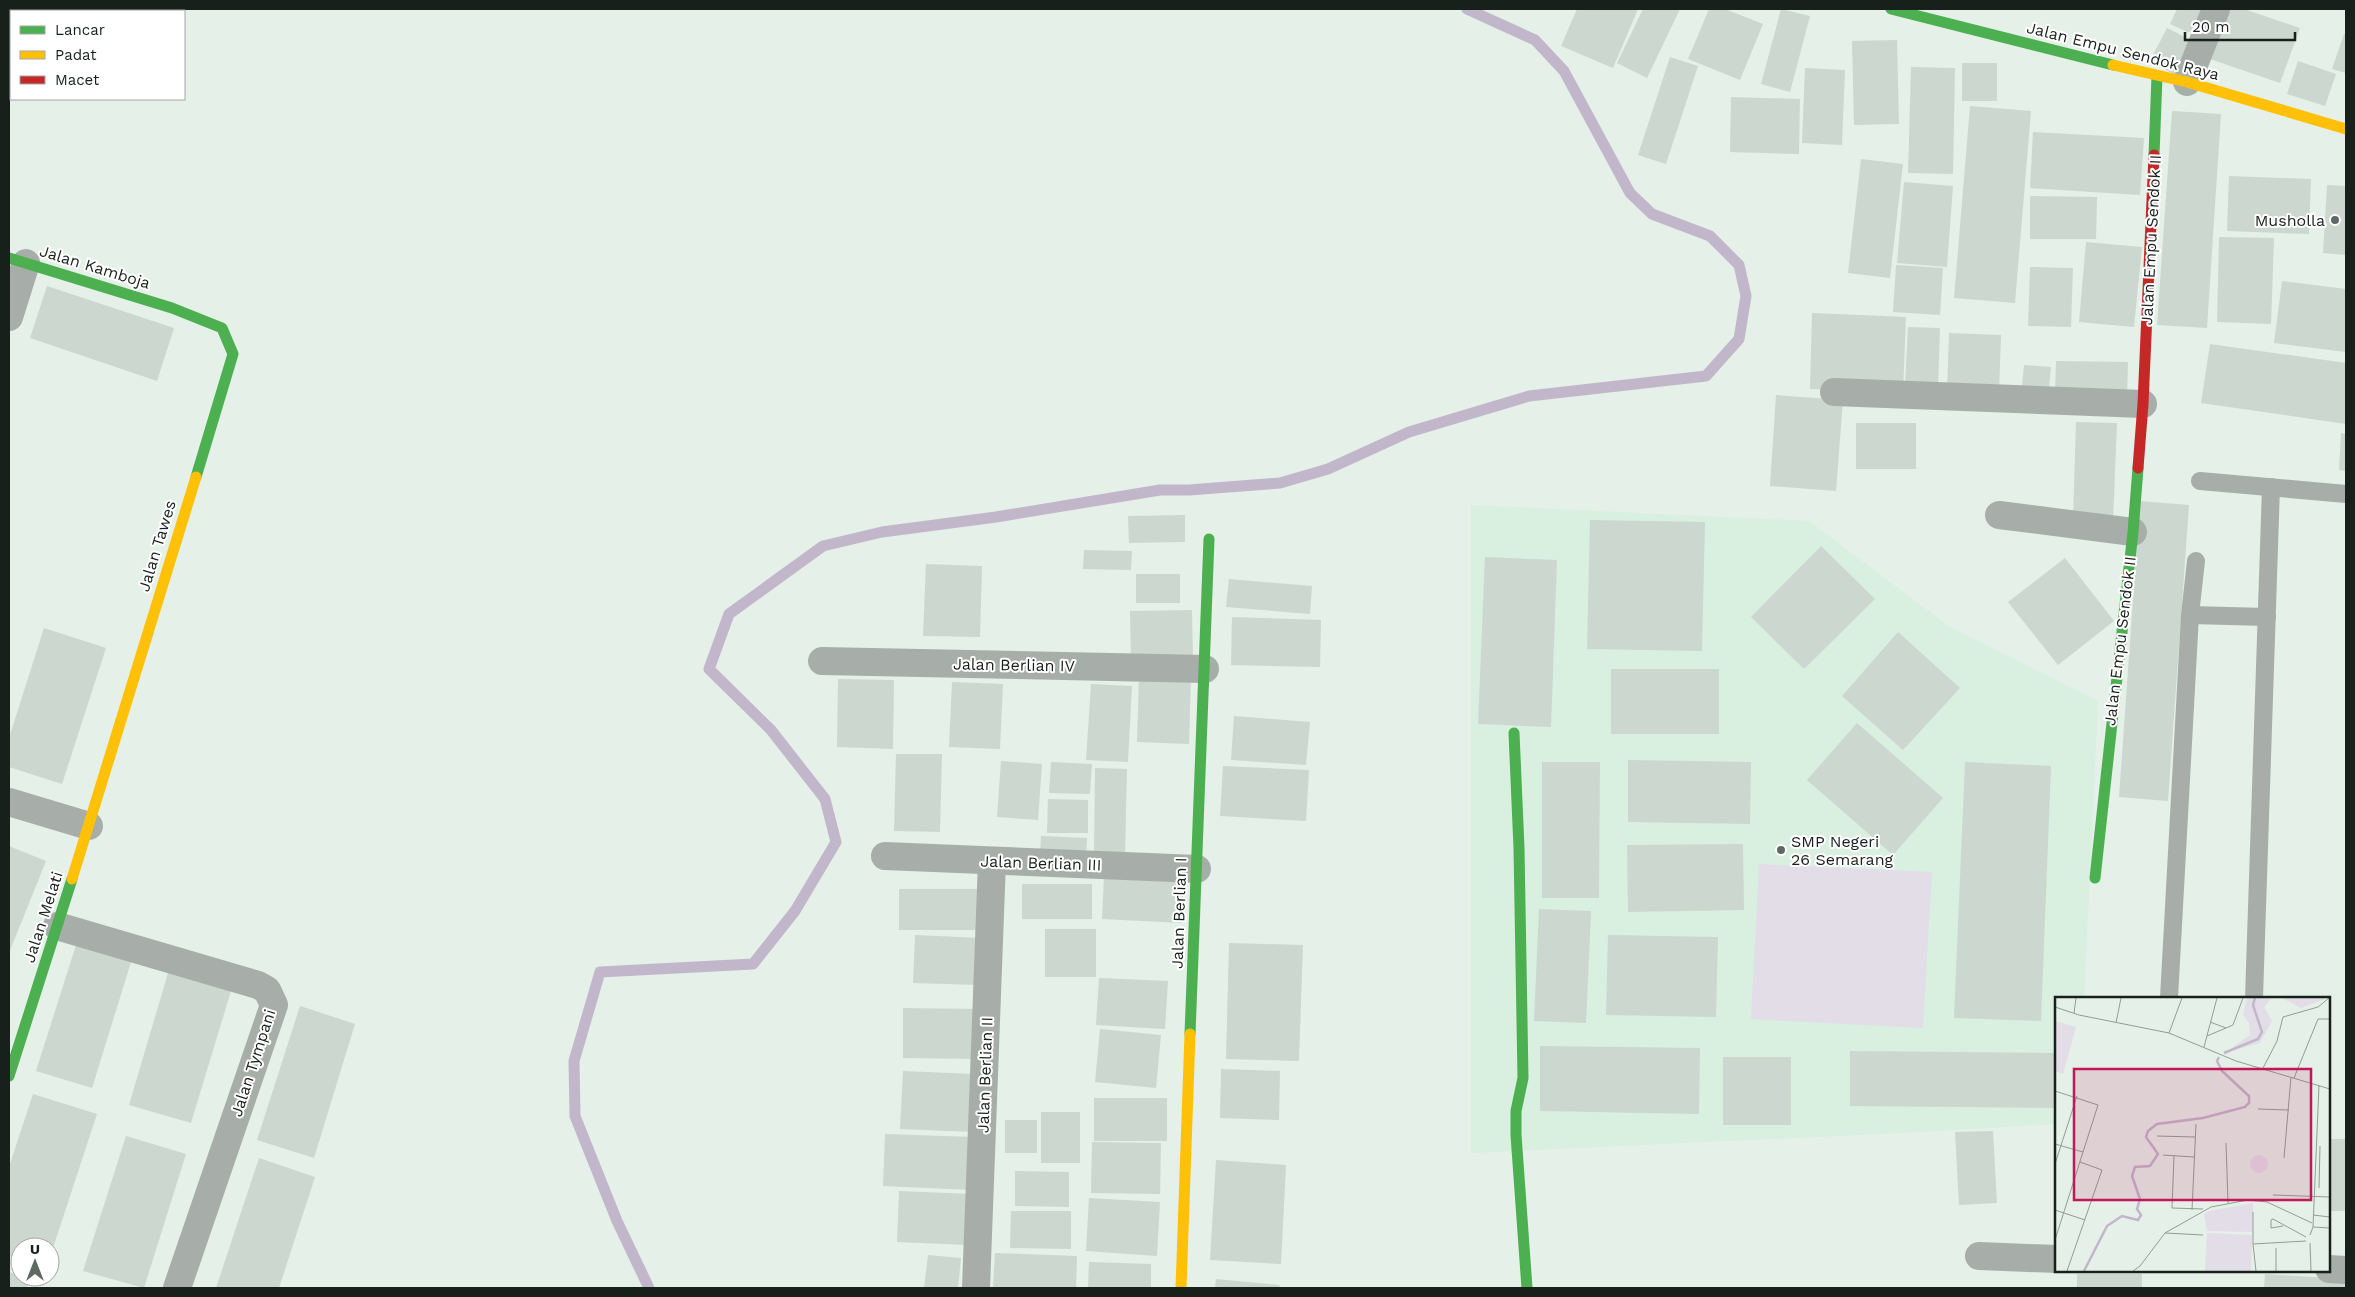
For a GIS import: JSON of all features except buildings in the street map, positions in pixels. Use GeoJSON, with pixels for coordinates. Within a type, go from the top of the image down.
{"type":"FeatureCollection","features":[{"type":"Feature","properties":{"kind":"street","name":"Jalan Empu Sendok Raya"},"geometry":{"type":"LineString","coordinates":[[1891,9],[2187,82],[2346,129]]}},
{"type":"Feature","properties":{"kind":"street"},"geometry":{"type":"LineString","coordinates":[[2187,82],[2216,9]]}},
{"type":"Feature","properties":{"kind":"street","name":"Jalan Empu Sendok II"},"geometry":{"type":"LineString","coordinates":[[2095,878],[2106,757],[2133,532],[2143,404],[2158,76]]}},
{"type":"Feature","properties":{"kind":"street"},"geometry":{"type":"LineString","coordinates":[[9,318],[18,260]]}},
{"type":"Feature","properties":{"kind":"street","name":"Jalan Kamboja"},"geometry":{"type":"LineString","coordinates":[[18,260],[172,308]]}},
{"type":"Feature","properties":{"kind":"street","name":"Jalan Tawes"},"geometry":{"type":"LineString","coordinates":[[89,826],[233,354],[222,328],[172,308]]}},
{"type":"Feature","properties":{"kind":"street"},"geometry":{"type":"LineString","coordinates":[[1834,392],[2143,404]]}},
{"type":"Feature","properties":{"kind":"street"},"geometry":{"type":"LineString","coordinates":[[1999,515],[2133,532]]}},
{"type":"Feature","properties":{"kind":"street","name":"Jalan Berlian I"},"geometry":{"type":"LineString","coordinates":[[1182,1288],[1209,539]]}},
{"type":"Feature","properties":{"kind":"street","name":"Jalan Berlian IV"},"geometry":{"type":"LineString","coordinates":[[822,661],[1205,669]]}},
{"type":"Feature","properties":{"kind":"street"},"geometry":{"type":"LineString","coordinates":[[1514,733],[1519,848],[1523,1078],[1516,1111],[1516,1135],[1527,1288]]}},
{"type":"Feature","properties":{"kind":"street"},"geometry":{"type":"LineString","coordinates":[[9,802],[89,826]]}},
{"type":"Feature","properties":{"kind":"street","name":"Jalan Melati"},"geometry":{"type":"LineString","coordinates":[[9,1076],[89,826]]}},
{"type":"Feature","properties":{"kind":"street","name":"Jalan Berlian III"},"geometry":{"type":"LineString","coordinates":[[884,856],[1197,869]]}},
{"type":"Feature","properties":{"kind":"street","name":"Jalan Berlian II"},"geometry":{"type":"LineString","coordinates":[[976,1288],[992,861]]}},
{"type":"Feature","properties":{"kind":"street","name":"Jalan Tympani"},"geometry":{"type":"LineString","coordinates":[[57,926],[258,985],[267,990],[274,1005],[177,1288]]}},
{"type":"Feature","properties":{"kind":"street"},"geometry":{"type":"LineString","coordinates":[[1979,1256],[2055,1259]]}},
{"type":"Feature","properties":{"kind":"street"},"geometry":{"type":"LineString","coordinates":[[2330,1269],[2346,1270]]}},
{"type":"Feature","properties":{"kind":"lane"},"geometry":{"type":"LineString","coordinates":[[2200,481],[2346,494]]}},
{"type":"Feature","properties":{"kind":"lane"},"geometry":{"type":"LineString","coordinates":[[2254,997],[2271,488]]}},
{"type":"Feature","properties":{"kind":"lane"},"geometry":{"type":"LineString","coordinates":[[2168,997],[2190,616],[2196,562]]}},
{"type":"Feature","properties":{"kind":"lane"},"geometry":{"type":"LineString","coordinates":[[2190,616],[2267,617]]}},
{"type":"Feature","properties":{"kind":"shaded area","name":"SMP Negeri 26 Semarang"},"geometry":{"type":"Polygon","coordinates":[[[1471,505],[1809,521],[1950,627],[2098,701],[2084,997],[2055,997],[2055,1124],[1471,1153],[1471,505]]]}},
{"type":"Feature","properties":{"kind":"shaded area"},"geometry":{"type":"Polygon","coordinates":[[[1759,864],[1932,872],[1923,1028],[1751,1019],[1759,864]]]}},
{"type":"Feature","properties":{"kind":"waterway"},"geometry":{"type":"LineString","coordinates":[[649,1288],[617,1221],[575,1116],[574,1061],[600,972],[753,964],[795,911],[836,842],[825,799],[771,730],[709,669],[729,614],[823,546],[882,532],[996,517],[1160,490],[1189,490],[1280,483],[1328,469],[1409,432],[1529,396],[1706,376],[1739,339],[1746,296],[1739,265],[1710,236],[1652,214],[1630,193],[1564,71],[1535,40],[1467,9]]}},
{"type":"Feature","properties":{"kind":"traffic: fast"},"geometry":{"type":"LineString","coordinates":[[1891,9],[2113,65]]}},
{"type":"Feature","properties":{"kind":"traffic: fast"},"geometry":{"type":"LineString","coordinates":[[2154,155],[2157,76]]}},
{"type":"Feature","properties":{"kind":"traffic: fast"},"geometry":{"type":"LineString","coordinates":[[9,258],[172,308],[222,328],[233,354],[196,477]]}},
{"type":"Feature","properties":{"kind":"traffic: fast"},"geometry":{"type":"LineString","coordinates":[[2095,878],[2133,532],[2138,468]]}},
{"type":"Feature","properties":{"kind":"traffic: fast"},"geometry":{"type":"LineString","coordinates":[[1190,1034],[1209,539]]}},
{"type":"Feature","properties":{"kind":"traffic: fast"},"geometry":{"type":"LineString","coordinates":[[1514,733],[1519,848],[1523,1078],[1516,1111],[1516,1135],[1527,1288]]}},
{"type":"Feature","properties":{"kind":"traffic: fast"},"geometry":{"type":"LineString","coordinates":[[9,1076],[72,879]]}},
{"type":"Feature","properties":{"kind":"traffic: slow"},"geometry":{"type":"LineString","coordinates":[[2113,65],[2187,82],[2346,129]]}},
{"type":"Feature","properties":{"kind":"traffic: slow"},"geometry":{"type":"LineString","coordinates":[[72,879],[196,477]]}},
{"type":"Feature","properties":{"kind":"traffic: slow"},"geometry":{"type":"LineString","coordinates":[[1181,1288],[1190,1034]]}},
{"type":"Feature","properties":{"kind":"traffic: jam"},"geometry":{"type":"LineString","coordinates":[[2138,468],[2143,404],[2154,155]]}},
{"type":"Feature","properties":{"kind":"place","name":"Musholla"},"geometry":{"type":"Point","coordinates":[2335,220]}},
{"type":"Feature","properties":{"kind":"place","name":"SMP Negeri 26 Semarang"},"geometry":{"type":"Point","coordinates":[1781,850]}}]}
